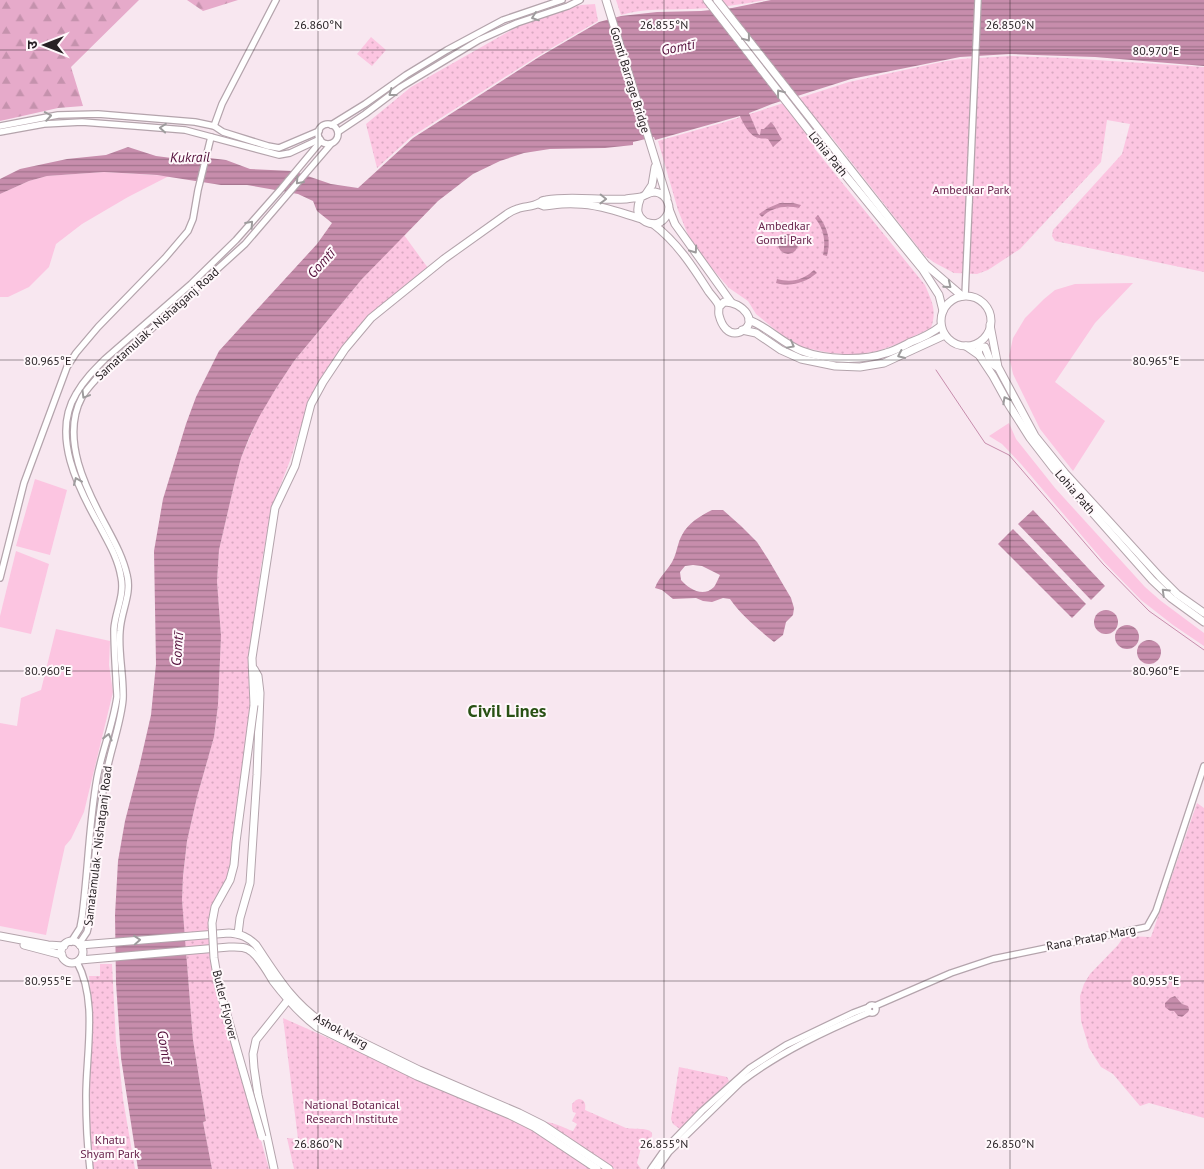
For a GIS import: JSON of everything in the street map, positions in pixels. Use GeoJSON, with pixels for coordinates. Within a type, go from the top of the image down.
{"type":"FeatureCollection","features":[{"type":"Feature","properties":{"kind":"main road","name":"Lohia Path"},"geometry":{"type":"LineString","coordinates":[[706,0],[926,265],[964,296]]}},
{"type":"Feature","properties":{"kind":"main road","name":"Lohia Path"},"geometry":{"type":"LineString","coordinates":[[717,0],[813,129],[922,270],[939,295],[943,311]]}},
{"type":"Feature","properties":{"kind":"main road","name":"Gomti Barrage Bridge"},"geometry":{"type":"LineString","coordinates":[[604,1],[612,20],[675,224],[731,302]]}},
{"type":"Feature","properties":{"kind":"main road"},"geometry":{"type":"LineString","coordinates":[[642,219],[638,207],[643,196],[652,185],[656,164]]}},
{"type":"Feature","properties":{"kind":"main road"},"geometry":{"type":"LineString","coordinates":[[0,938],[64,946],[67,943],[80,944],[238,934],[240,918],[250,883],[258,757],[257,692],[252,658],[256,630],[275,508],[295,466],[311,404],[322,382],[345,349],[371,318],[444,259],[496,221],[517,209],[539,204],[543,200],[576,198],[622,199],[643,196],[650,192],[662,195],[669,205],[666,218],[653,224]]}},
{"type":"Feature","properties":{"kind":"main road"},"geometry":{"type":"LineString","coordinates":[[539,204],[544,206],[589,205],[642,219],[653,224],[674,242],[698,274],[720,306],[719,316],[726,329],[736,333],[746,327],[749,320],[748,314],[744,309],[731,302],[724,302],[720,306]]}},
{"type":"Feature","properties":{"kind":"main road"},"geometry":{"type":"LineString","coordinates":[[964,296],[974,298],[984,304],[988,310],[990,317],[988,332],[979,342],[966,346],[958,345],[950,341],[941,326],[943,311],[950,301],[964,296]]}},
{"type":"Feature","properties":{"kind":"main road"},"geometry":{"type":"LineString","coordinates":[[749,320],[802,351],[845,359],[870,357],[886,353],[933,332],[941,326]]}},
{"type":"Feature","properties":{"kind":"main road","name":"Lohia Path"},"geometry":{"type":"LineString","coordinates":[[990,325],[998,367],[1035,436],[1065,473],[1160,577],[1177,594],[1204,613]]}},
{"type":"Feature","properties":{"kind":"main road"},"geometry":{"type":"LineString","coordinates":[[742,330],[756,333],[781,350],[801,359],[844,367],[860,367],[884,363],[945,335]]}},
{"type":"Feature","properties":{"kind":"main road","name":"Lohia Path"},"geometry":{"type":"LineString","coordinates":[[966,346],[979,355],[1030,438],[1054,470],[1152,580],[1171,598],[1204,622]]}},
{"type":"Feature","properties":{"kind":"main road"},"geometry":{"type":"LineString","coordinates":[[979,355],[979,349],[986,348],[991,363],[998,367]]}},
{"type":"Feature","properties":{"kind":"main road","name":"Butler Flyover"},"geometry":{"type":"LineString","coordinates":[[257,692],[234,865],[230,880],[215,907],[212,923],[214,958],[219,987],[272,1169]]}},
{"type":"Feature","properties":{"kind":"main road","name":"Ashok Marg"},"geometry":{"type":"LineString","coordinates":[[238,934],[250,939],[256,945],[291,996],[310,1015],[419,1070],[543,1125],[609,1169]]}},
{"type":"Feature","properties":{"kind":"main road"},"geometry":{"type":"LineString","coordinates":[[0,938],[62,955]]}},
{"type":"Feature","properties":{"kind":"main road"},"geometry":{"type":"LineString","coordinates":[[78,961],[83,954],[80,944]]}},
{"type":"Feature","properties":{"kind":"main road"},"geometry":{"type":"LineString","coordinates":[[64,946],[62,955],[64,959],[72,963],[90,959],[229,948],[246,948],[252,952],[256,945]]}},
{"type":"Feature","properties":{"kind":"main road","name":"Ashok Marg"},"geometry":{"type":"LineString","coordinates":[[252,952],[288,1000],[305,1018],[317,1027],[417,1076],[534,1127],[597,1169]]}},
{"type":"Feature","properties":{"kind":"main road"},"geometry":{"type":"LineString","coordinates":[[272,1169],[258,1095],[253,1054],[256,1040],[288,1000]]}},
{"type":"Feature","properties":{"kind":"street"},"geometry":{"type":"LineString","coordinates":[[214,126],[222,104],[276,0]]}},
{"type":"Feature","properties":{"kind":"street"},"geometry":{"type":"LineString","coordinates":[[0,126],[58,115],[98,114],[195,122],[214,126],[223,132],[279,148],[319,131],[324,126],[331,125],[406,75],[447,50],[503,20],[562,0]]}},
{"type":"Feature","properties":{"kind":"street"},"geometry":{"type":"LineString","coordinates":[[338,132],[401,87],[479,40],[517,23],[581,0]]}},
{"type":"Feature","properties":{"kind":"street"},"geometry":{"type":"LineString","coordinates":[[964,296],[978,0]]}},
{"type":"Feature","properties":{"kind":"street"},"geometry":{"type":"LineString","coordinates":[[0,132],[44,124],[82,122],[165,128],[185,130],[210,139],[227,141],[279,155],[320,140]]}},
{"type":"Feature","properties":{"kind":"street"},"geometry":{"type":"LineString","coordinates":[[192,132],[195,122]]}},
{"type":"Feature","properties":{"kind":"street"},"geometry":{"type":"LineString","coordinates":[[319,131],[320,140],[325,144],[330,144],[337,140],[338,132],[331,125]]}},
{"type":"Feature","properties":{"kind":"street"},"geometry":{"type":"LineString","coordinates":[[227,141],[229,134]]}},
{"type":"Feature","properties":{"kind":"street"},"geometry":{"type":"LineString","coordinates":[[0,578],[24,483],[67,367],[98,327],[165,258],[188,231],[193,219],[210,139]]}},
{"type":"Feature","properties":{"kind":"street","name":"Samatamulak - Nishatganj Road"},"geometry":{"type":"LineString","coordinates":[[80,944],[93,801],[117,695],[114,626],[121,599],[122,585],[118,565],[110,544],[74,476],[66,438],[70,408],[75,395],[89,375],[236,240],[281,190],[320,140]]}},
{"type":"Feature","properties":{"kind":"street","name":"Samatamulak - Nishatganj Road"},"geometry":{"type":"LineString","coordinates":[[80,944],[87,932],[90,920],[101,801],[122,709],[119,641],[120,628],[129,590],[123,560],[82,474],[76,451],[74,431],[76,414],[82,397],[96,378],[245,244],[330,144]]}},
{"type":"Feature","properties":{"kind":"street","name":"Rana Pratap Marg"},"geometry":{"type":"LineString","coordinates":[[657,1169],[668,1152],[741,1082],[754,1072],[789,1050],[871,1008],[943,976],[993,959],[1147,927],[1156,911],[1204,766]]}},
{"type":"Feature","properties":{"kind":"street"},"geometry":{"type":"LineString","coordinates":[[78,961],[88,994],[86,1139],[90,1169]]}},
{"type":"Feature","properties":{"kind":"street","name":"Rana Pratap Marg"},"geometry":{"type":"LineString","coordinates":[[652,1169],[665,1149],[702,1110],[750,1068],[786,1045],[853,1013],[871,1008]]}},
{"type":"Feature","properties":{"kind":"green space"},"geometry":{"type":"Polygon","coordinates":[[[0,0],[139,0],[71,67],[83,106],[58,108],[0,121],[0,0]]]}},
{"type":"Feature","properties":{"kind":"green space"},"geometry":{"type":"Polygon","coordinates":[[[187,0],[238,0],[203,11],[187,0]]]}},
{"type":"Feature","properties":{"kind":"green space"},"geometry":{"type":"Polygon","coordinates":[[[616,0],[765,0],[719,7],[647,10],[621,15],[616,0]]]}},
{"type":"Feature","properties":{"kind":"green space"},"geometry":{"type":"Polygon","coordinates":[[[595,4],[598,21],[538,56],[411,137],[377,168],[366,124],[411,87],[522,24],[558,11],[581,5],[595,4]]]}},
{"type":"Feature","properties":{"kind":"green space"},"geometry":{"type":"Polygon","coordinates":[[[371,37],[386,50],[372,66],[357,54],[371,37]]]}},
{"type":"Feature","properties":{"kind":"green space"},"geometry":{"type":"Polygon","coordinates":[[[1011,56],[1204,67],[1204,272],[1055,241],[1052,236],[1053,230],[1122,154],[1130,124],[1107,120],[1101,162],[1020,249],[988,270],[977,274],[954,273],[925,256],[830,135],[814,148],[925,285],[932,301],[934,316],[931,328],[878,351],[855,355],[800,347],[756,314],[748,301],[729,288],[709,265],[688,235],[678,210],[658,141],[725,122],[849,82],[946,61],[1011,56]]]}},
{"type":"Feature","properties":{"kind":"green space"},"geometry":{"type":"Polygon","coordinates":[[[104,172],[169,176],[82,224],[56,244],[49,267],[29,287],[8,297],[0,297],[0,194],[29,181],[47,176],[104,172]]]}},
{"type":"Feature","properties":{"kind":"green space"},"geometry":{"type":"Polygon","coordinates":[[[404,235],[428,268],[367,318],[316,386],[272,507],[261,566],[250,662],[252,702],[235,860],[213,916],[214,964],[269,1169],[212,1169],[203,1122],[206,1121],[193,1040],[182,900],[187,841],[214,737],[218,705],[221,636],[217,581],[219,550],[241,458],[259,416],[294,361],[362,279],[404,235]]]}},
{"type":"Feature","properties":{"kind":"green space"},"geometry":{"type":"Polygon","coordinates":[[[1133,283],[1095,323],[1055,382],[1105,421],[1073,471],[1040,429],[1013,374],[1009,356],[1013,338],[1025,318],[1055,290],[1075,284],[1133,283]]]}},
{"type":"Feature","properties":{"kind":"green space"},"geometry":{"type":"Polygon","coordinates":[[[1009,423],[1016,439],[1055,488],[1145,587],[1204,633],[1204,646],[1141,600],[1105,563],[1021,464],[1002,444],[989,436],[1009,423]]]}},
{"type":"Feature","properties":{"kind":"green space"},"geometry":{"type":"Polygon","coordinates":[[[35,479],[67,490],[50,555],[16,546],[35,479]]]}},
{"type":"Feature","properties":{"kind":"green space"},"geometry":{"type":"Polygon","coordinates":[[[16,551],[49,564],[31,634],[0,627],[0,616],[16,551]]]}},
{"type":"Feature","properties":{"kind":"green space"},"geometry":{"type":"Polygon","coordinates":[[[56,629],[110,641],[109,665],[113,692],[84,812],[71,839],[65,846],[46,935],[0,926],[0,723],[17,726],[21,698],[41,690],[56,629]]]}},
{"type":"Feature","properties":{"kind":"green space"},"geometry":{"type":"Polygon","coordinates":[[[1197,803],[1204,808],[1204,1118],[1149,1103],[1140,1106],[1113,1074],[1101,1067],[1089,1048],[1081,1021],[1080,996],[1090,974],[1118,945],[1124,936],[1151,937],[1197,803]]]}},
{"type":"Feature","properties":{"kind":"green space","name":"Khatu Shyam Park"},"geometry":{"type":"Polygon","coordinates":[[[100,964],[112,964],[116,1042],[123,1099],[135,1169],[92,1169],[88,1137],[91,1001],[89,976],[100,976],[100,964]]]}},
{"type":"Feature","properties":{"kind":"green space","name":"National Botanical Research Institute"},"geometry":{"type":"Polygon","coordinates":[[[283,1018],[527,1126],[593,1169],[294,1169],[287,1138],[298,1139],[283,1018]]]}},
{"type":"Feature","properties":{"kind":"green space"},"geometry":{"type":"Polygon","coordinates":[[[679,1067],[727,1077],[729,1081],[680,1129],[673,1124],[671,1119],[679,1067]]]}},
{"type":"Feature","properties":{"kind":"green space"},"geometry":{"type":"Polygon","coordinates":[[[579,1099],[585,1103],[585,1110],[626,1128],[646,1130],[652,1133],[648,1143],[643,1142],[642,1144],[637,1163],[641,1169],[615,1169],[542,1122],[573,1131],[577,1124],[572,1121],[576,1113],[573,1112],[572,1104],[579,1099]]]}},
{"type":"Feature","properties":{"kind":"water","name":"Gomtī"},"geometry":{"type":"Polygon","coordinates":[[[771,0],[1204,0],[1204,66],[1095,57],[1010,54],[960,57],[851,79],[749,113],[758,134],[760,135],[761,129],[764,129],[771,122],[774,126],[782,139],[773,147],[768,139],[753,135],[747,129],[740,116],[655,140],[654,137],[633,142],[633,145],[605,148],[550,149],[524,153],[500,161],[473,174],[438,201],[362,279],[294,361],[275,390],[249,438],[241,458],[234,485],[219,550],[217,581],[221,636],[218,705],[214,737],[187,841],[182,900],[193,1040],[206,1121],[203,1122],[212,1169],[138,1169],[121,1058],[116,983],[115,915],[118,861],[125,821],[151,715],[156,664],[154,551],[163,499],[196,397],[219,351],[317,244],[332,223],[317,211],[313,201],[298,194],[247,185],[221,185],[157,175],[104,172],[47,176],[29,181],[0,194],[0,179],[20,169],[67,159],[106,155],[128,147],[156,156],[195,161],[201,157],[226,160],[250,169],[293,171],[331,184],[358,188],[413,138],[539,57],[599,22],[621,16],[732,8],[771,0]]]}},
{"type":"Feature","properties":{"kind":"water"},"geometry":{"type":"Polygon","coordinates":[[[780,203],[801,205],[799,208],[784,207],[775,209],[762,217],[759,214],[768,208],[780,203]]]}},
{"type":"Feature","properties":{"kind":"water"},"geometry":{"type":"Polygon","coordinates":[[[818,215],[828,234],[827,256],[823,255],[824,235],[815,218],[818,215]]]}},
{"type":"Feature","properties":{"kind":"water"},"geometry":{"type":"Polygon","coordinates":[[[788,234],[795,237],[798,244],[795,251],[788,254],[781,251],[778,244],[781,237],[788,234]]]}},
{"type":"Feature","properties":{"kind":"water"},"geometry":{"type":"Polygon","coordinates":[[[814,270],[817,273],[803,282],[787,285],[776,283],[777,279],[792,281],[806,276],[814,270]]]}},
{"type":"Feature","properties":{"kind":"water"},"geometry":{"type":"Polygon","coordinates":[[[712,510],[723,510],[757,542],[791,598],[794,608],[793,615],[786,622],[783,635],[774,642],[745,617],[730,599],[723,598],[712,602],[696,598],[673,599],[662,590],[655,588],[672,562],[679,541],[685,531],[695,520],[712,510]],[[685,566],[680,572],[681,580],[688,586],[696,591],[705,592],[714,587],[720,575],[702,566],[685,566]]]}},
{"type":"Feature","properties":{"kind":"water"},"geometry":{"type":"Polygon","coordinates":[[[1033,510],[1105,586],[1091,600],[1018,524],[1033,510]]]}},
{"type":"Feature","properties":{"kind":"water"},"geometry":{"type":"Polygon","coordinates":[[[1013,529],[1086,604],[1072,618],[998,544],[1013,529]]]}},
{"type":"Feature","properties":{"kind":"water"},"geometry":{"type":"Polygon","coordinates":[[[1106,610],[1111,611],[1117,617],[1117,627],[1111,633],[1106,634],[1101,633],[1095,627],[1094,622],[1095,617],[1101,611],[1106,610]]]}},
{"type":"Feature","properties":{"kind":"water"},"geometry":{"type":"Polygon","coordinates":[[[1127,625],[1132,626],[1138,632],[1138,642],[1132,648],[1127,649],[1122,648],[1116,642],[1115,637],[1116,632],[1122,626],[1127,625]]]}},
{"type":"Feature","properties":{"kind":"water"},"geometry":{"type":"Polygon","coordinates":[[[1149,640],[1154,641],[1160,647],[1160,657],[1154,663],[1149,664],[1144,663],[1138,657],[1137,652],[1138,647],[1144,641],[1149,640]]]}},
{"type":"Feature","properties":{"kind":"water"},"geometry":{"type":"Polygon","coordinates":[[[1175,996],[1182,1004],[1188,1006],[1188,1012],[1182,1017],[1165,1007],[1165,1003],[1175,996]]]}},
{"type":"Feature","properties":{"kind":"waterway"},"geometry":{"type":"LineString","coordinates":[[936,370],[985,443],[1009,455],[1103,564],[1149,611],[1204,650]]}},
{"type":"Feature","properties":{"kind":"district","name":"Civil Lines"},"geometry":{"type":"Point","coordinates":[507,711]}},
{"type":"Feature","properties":{"kind":"water label","name":"Kukrail"},"geometry":{"type":"Point","coordinates":[190,157]}},
{"type":"Feature","properties":{"kind":"park label","name":"Ambedkar Park"},"geometry":{"type":"Point","coordinates":[971,190]}},
{"type":"Feature","properties":{"kind":"park label","name":"Ambedkar Gomti Park"},"geometry":{"type":"Point","coordinates":[784,233]}}]}
